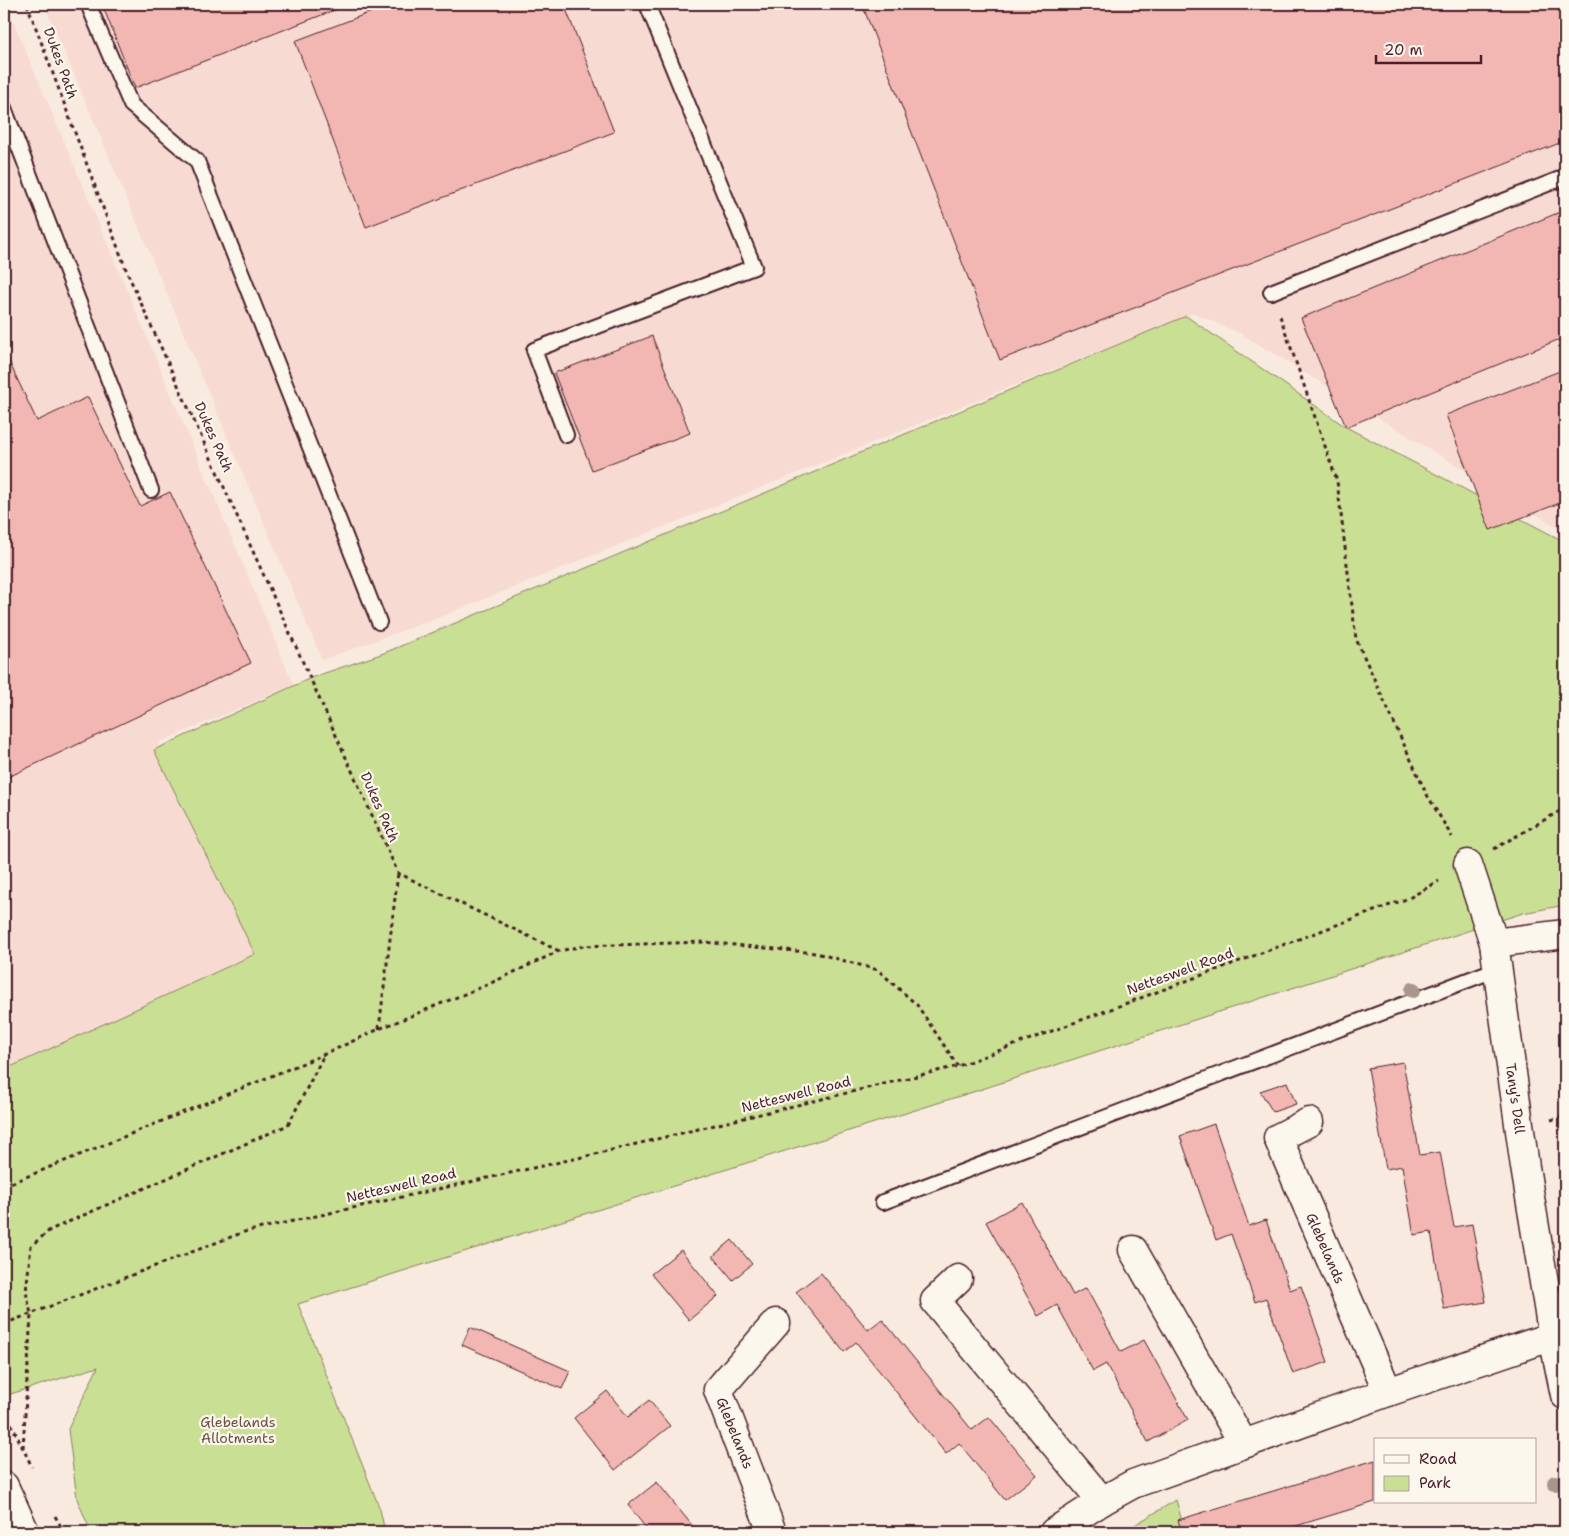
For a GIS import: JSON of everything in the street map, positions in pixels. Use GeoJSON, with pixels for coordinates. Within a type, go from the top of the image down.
{"type":"FeatureCollection","features":[{"type":"Feature","properties":{"kind":"street","name":"Tany's Dell"},"geometry":{"type":"LineString","coordinates":[[1468,864],[1495,956],[1559,1334],[1565,1395]]}},
{"type":"Feature","properties":{"kind":"street"},"geometry":{"type":"LineString","coordinates":[[1495,956],[1565,934]]}},
{"type":"Feature","properties":{"kind":"street","name":"Glebelands"},"geometry":{"type":"LineString","coordinates":[[1308,1122],[1278,1138],[1388,1392]]}},
{"type":"Feature","properties":{"kind":"street"},"geometry":{"type":"LineString","coordinates":[[1134,1250],[1243,1443]]}},
{"type":"Feature","properties":{"kind":"street"},"geometry":{"type":"LineString","coordinates":[[958,1279],[934,1300],[1102,1501]]}},
{"type":"Feature","properties":{"kind":"street","name":"Glebelands"},"geometry":{"type":"LineString","coordinates":[[772,1532],[718,1390],[776,1323]]}},
{"type":"Feature","properties":{"kind":"street"},"geometry":{"type":"LineString","coordinates":[[1054,1532],[1102,1501],[1133,1484],[1243,1443],[1559,1334]]}},
{"type":"Feature","properties":{"kind":"street"},"geometry":{"type":"LineString","coordinates":[[4,1486],[26,1532]]}},
{"type":"Feature","properties":{"kind":"lane"},"geometry":{"type":"LineString","coordinates":[[88,4],[131,105],[197,161],[379,622]]}},
{"type":"Feature","properties":{"kind":"lane"},"geometry":{"type":"LineString","coordinates":[[566,435],[534,350],[754,267],[647,4]]}},
{"type":"Feature","properties":{"kind":"lane"},"geometry":{"type":"LineString","coordinates":[[4,108],[151,490]]}},
{"type":"Feature","properties":{"kind":"lane"},"geometry":{"type":"LineString","coordinates":[[1271,292],[1565,176]]}},
{"type":"Feature","properties":{"kind":"lane"},"geometry":{"type":"LineString","coordinates":[[883,1202],[1495,956]]}},
{"type":"Feature","properties":{"kind":"path","name":"Dukes Path"},"geometry":{"type":"LineString","coordinates":[[27,4],[127,272],[398,873]]}},
{"type":"Feature","properties":{"kind":"path"},"geometry":{"type":"LineString","coordinates":[[1271,292],[1337,481],[1356,639],[1426,793],[1468,864]]}},
{"type":"Feature","properties":{"kind":"path","name":"Netteswell Road"},"geometry":{"type":"LineString","coordinates":[[4,1324],[244,1232],[586,1156],[958,1066],[1409,898],[1565,808]]}},
{"type":"Feature","properties":{"kind":"path"},"geometry":{"type":"LineString","coordinates":[[379,1029],[398,873],[559,951]]}},
{"type":"Feature","properties":{"kind":"path"},"geometry":{"type":"LineString","coordinates":[[4,1186],[325,1054],[379,1029],[488,984],[559,951],[583,946],[704,942],[816,953],[878,970],[916,1005],[958,1066]]}},
{"type":"Feature","properties":{"kind":"path"},"geometry":{"type":"LineString","coordinates":[[23,1448],[31,1314],[26,1292],[31,1246],[50,1230],[288,1124],[325,1054]]}},
{"type":"Feature","properties":{"kind":"shaded area"},"geometry":{"type":"Polygon","coordinates":[[[4,4],[6,4],[294,685],[158,743],[255,954],[4,1070],[4,4]]]}},
{"type":"Feature","properties":{"kind":"shaded area"},"geometry":{"type":"Polygon","coordinates":[[[44,4],[1565,4],[1565,532],[1243,335],[1194,313],[443,616],[322,660],[44,4]]]}},
{"type":"Feature","properties":{"kind":"green space","name":"Glebelands Allotments"},"geometry":{"type":"Polygon","coordinates":[[[1186,316],[1346,427],[1565,542],[1565,905],[1523,913],[976,1091],[298,1304],[380,1509],[385,1532],[91,1532],[77,1499],[68,1429],[98,1367],[4,1396],[4,1070],[255,954],[154,750],[313,677],[384,653],[1186,316]]]}},
{"type":"Feature","properties":{"kind":"green space"},"geometry":{"type":"Polygon","coordinates":[[[1176,1500],[1185,1532],[1123,1532],[1176,1500]]]}},
{"type":"Feature","properties":{"kind":"building"},"geometry":{"type":"Polygon","coordinates":[[[102,4],[350,4],[135,88],[102,4]]]}},
{"type":"Feature","properties":{"kind":"building"},"geometry":{"type":"Polygon","coordinates":[[[392,4],[564,4],[614,132],[366,227],[295,41],[392,4]]]}},
{"type":"Feature","properties":{"kind":"building"},"geometry":{"type":"Polygon","coordinates":[[[862,4],[1565,4],[1565,141],[1000,360],[862,4]]]}},
{"type":"Feature","properties":{"kind":"building"},"geometry":{"type":"Polygon","coordinates":[[[1565,210],[1565,337],[1346,427],[1301,318],[1565,210]]]}},
{"type":"Feature","properties":{"kind":"building"},"geometry":{"type":"Polygon","coordinates":[[[652,336],[690,433],[592,470],[554,373],[652,336]]]}},
{"type":"Feature","properties":{"kind":"building"},"geometry":{"type":"Polygon","coordinates":[[[4,351],[37,421],[88,397],[140,506],[170,492],[251,663],[4,779],[4,351]]]}},
{"type":"Feature","properties":{"kind":"building"},"geometry":{"type":"Polygon","coordinates":[[[1565,369],[1565,501],[1490,530],[1446,415],[1565,369]]]}},
{"type":"Feature","properties":{"kind":"building"},"geometry":{"type":"Polygon","coordinates":[[[1403,1062],[1420,1155],[1440,1152],[1454,1227],[1472,1224],[1486,1302],[1444,1309],[1431,1232],[1414,1235],[1402,1166],[1386,1169],[1368,1068],[1403,1062]]]}},
{"type":"Feature","properties":{"kind":"building"},"geometry":{"type":"Polygon","coordinates":[[[1287,1082],[1296,1104],[1273,1112],[1260,1091],[1287,1082]]]}},
{"type":"Feature","properties":{"kind":"building"},"geometry":{"type":"Polygon","coordinates":[[[1214,1124],[1249,1226],[1266,1220],[1290,1290],[1301,1286],[1328,1362],[1293,1374],[1266,1298],[1255,1302],[1231,1234],[1216,1240],[1180,1136],[1214,1124]]]}},
{"type":"Feature","properties":{"kind":"building"},"geometry":{"type":"Polygon","coordinates":[[[1022,1202],[1073,1295],[1086,1288],[1121,1352],[1144,1340],[1188,1420],[1148,1442],[1106,1364],[1093,1371],[1057,1305],[1038,1316],[986,1222],[1022,1202]]]}},
{"type":"Feature","properties":{"kind":"building"},"geometry":{"type":"Polygon","coordinates":[[[732,1240],[752,1264],[733,1280],[713,1256],[732,1240]]]}},
{"type":"Feature","properties":{"kind":"building"},"geometry":{"type":"Polygon","coordinates":[[[681,1250],[718,1296],[689,1320],[651,1274],[681,1250]]]}},
{"type":"Feature","properties":{"kind":"building"},"geometry":{"type":"Polygon","coordinates":[[[821,1273],[868,1330],[882,1319],[972,1430],[989,1417],[1037,1475],[1005,1500],[959,1443],[946,1454],[856,1342],[844,1352],[796,1292],[821,1273]]]}},
{"type":"Feature","properties":{"kind":"building"},"geometry":{"type":"Polygon","coordinates":[[[470,1327],[570,1371],[562,1389],[462,1345],[470,1327]]]}},
{"type":"Feature","properties":{"kind":"building"},"geometry":{"type":"Polygon","coordinates":[[[607,1391],[628,1417],[649,1400],[670,1426],[615,1470],[574,1418],[607,1391]]]}},
{"type":"Feature","properties":{"kind":"building"},"geometry":{"type":"Polygon","coordinates":[[[1374,1460],[1374,1502],[1276,1532],[1182,1532],[1178,1520],[1374,1460]]]}},
{"type":"Feature","properties":{"kind":"building"},"geometry":{"type":"Polygon","coordinates":[[[657,1482],[695,1529],[691,1532],[649,1532],[628,1505],[657,1482]]]}}]}
